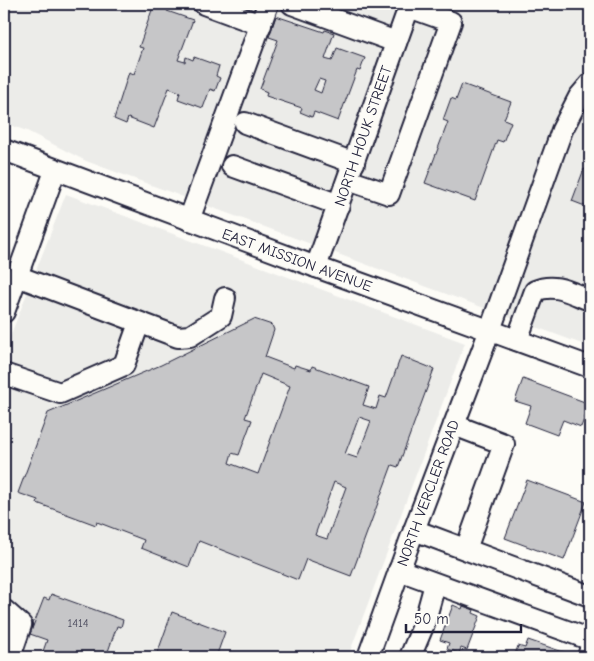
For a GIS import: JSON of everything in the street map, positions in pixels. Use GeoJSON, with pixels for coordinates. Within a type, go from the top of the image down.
{"type":"FeatureCollection","features":[{"type":"Feature","properties":{"kind":"street"},"geometry":{"type":"LineString","coordinates":[[204,4],[261,25]]}},
{"type":"Feature","properties":{"kind":"street"},"geometry":{"type":"LineString","coordinates":[[189,220],[268,4]]}},
{"type":"Feature","properties":{"kind":"street"},"geometry":{"type":"LineString","coordinates":[[292,4],[396,42]]}},
{"type":"Feature","properties":{"kind":"street"},"geometry":{"type":"LineString","coordinates":[[245,123],[351,172],[389,194],[451,22],[405,6]]}},
{"type":"Feature","properties":{"kind":"street","name":"NORTH HOUK STREET"},"geometry":{"type":"LineString","coordinates":[[316,267],[396,42],[405,6]]}},
{"type":"Feature","properties":{"kind":"street","name":"NORTH VERCLER ROAD"},"geometry":{"type":"LineString","coordinates":[[368,657],[490,330],[562,130],[579,97],[590,84]]}},
{"type":"Feature","properties":{"kind":"street","name":"EAST MISSION AVENUE"},"geometry":{"type":"LineString","coordinates":[[4,150],[55,171],[590,367]]}},
{"type":"Feature","properties":{"kind":"street"},"geometry":{"type":"LineString","coordinates":[[232,166],[339,205]]}},
{"type":"Feature","properties":{"kind":"street"},"geometry":{"type":"LineString","coordinates":[[4,312],[55,171]]}},
{"type":"Feature","properties":{"kind":"street"},"geometry":{"type":"LineString","coordinates":[[17,276],[178,337],[190,336],[221,316],[225,298]]}},
{"type":"Feature","properties":{"kind":"street"},"geometry":{"type":"LineString","coordinates":[[517,340],[535,291],[553,286],[590,300]]}},
{"type":"Feature","properties":{"kind":"street"},"geometry":{"type":"LineString","coordinates":[[4,374],[60,393],[124,365],[139,323]]}},
{"type":"Feature","properties":{"kind":"street"},"geometry":{"type":"LineString","coordinates":[[454,425],[504,444],[466,549]]}},
{"type":"Feature","properties":{"kind":"street"},"geometry":{"type":"LineString","coordinates":[[414,530],[590,596]]}},
{"type":"Feature","properties":{"kind":"street"},"geometry":{"type":"LineString","coordinates":[[400,570],[586,638],[590,641],[588,657]]}},
{"type":"Feature","properties":{"kind":"street"},"geometry":{"type":"LineString","coordinates":[[410,657],[424,624],[435,584]]}},
{"type":"Feature","properties":{"kind":"street"},"geometry":{"type":"LineString","coordinates":[[4,610],[21,625],[10,657]]}},
{"type":"Feature","properties":{"kind":"shaded area"},"geometry":{"type":"Polygon","coordinates":[[[4,4],[590,4],[590,347],[86,161],[27,131],[4,123],[4,4]]]}},
{"type":"Feature","properties":{"kind":"shaded area"},"geometry":{"type":"Polygon","coordinates":[[[66,194],[465,343],[348,657],[4,657],[4,352],[66,194]]]}},
{"type":"Feature","properties":{"kind":"building"},"geometry":{"type":"Polygon","coordinates":[[[156,4],[169,5],[167,11],[193,20],[178,60],[185,62],[186,57],[193,60],[194,57],[219,66],[216,76],[220,78],[215,91],[210,89],[203,108],[178,99],[180,92],[169,88],[154,128],[128,118],[126,124],[114,119],[129,72],[134,74],[143,48],[139,47],[153,7],[155,8],[156,4]]]}},
{"type":"Feature","properties":{"kind":"building"},"geometry":{"type":"Polygon","coordinates":[[[276,16],[324,32],[325,30],[334,33],[325,59],[332,61],[337,48],[365,58],[360,71],[357,70],[338,121],[314,112],[312,117],[300,112],[302,108],[266,96],[267,92],[260,89],[278,40],[269,37],[276,16]],[[319,79],[314,90],[321,93],[325,81],[319,79]]]}},
{"type":"Feature","properties":{"kind":"building"},"geometry":{"type":"Polygon","coordinates":[[[462,84],[511,102],[504,119],[511,122],[503,142],[497,140],[475,201],[425,183],[448,122],[443,120],[451,98],[456,100],[462,84]]]}},
{"type":"Feature","properties":{"kind":"building"},"geometry":{"type":"Polygon","coordinates":[[[584,169],[590,171],[590,208],[572,201],[584,169]]]}},
{"type":"Feature","properties":{"kind":"building"},"geometry":{"type":"Polygon","coordinates":[[[4,201],[8,208],[4,220],[4,201]]]}},
{"type":"Feature","properties":{"kind":"building"},"geometry":{"type":"Polygon","coordinates":[[[590,267],[590,284],[585,282],[590,267]]]}},
{"type":"Feature","properties":{"kind":"building"},"geometry":{"type":"Polygon","coordinates":[[[254,319],[272,325],[274,330],[265,357],[294,368],[295,365],[311,370],[312,366],[369,387],[363,405],[376,409],[380,396],[386,398],[401,356],[434,369],[398,467],[392,465],[351,576],[306,559],[298,580],[199,541],[189,567],[141,548],[144,540],[97,522],[96,525],[37,503],[38,500],[18,493],[48,413],[161,365],[254,319]],[[261,374],[245,418],[252,420],[239,455],[232,453],[229,463],[258,474],[290,386],[261,374]],[[359,417],[345,454],[357,458],[371,421],[359,417]],[[334,482],[315,535],[327,539],[346,487],[334,482]]]}},
{"type":"Feature","properties":{"kind":"building"},"geometry":{"type":"Polygon","coordinates":[[[523,379],[590,404],[581,427],[563,420],[557,435],[525,423],[531,406],[515,401],[523,379]]]}},
{"type":"Feature","properties":{"kind":"building"},"geometry":{"type":"Polygon","coordinates":[[[527,480],[586,502],[564,560],[505,538],[527,480]]]}},
{"type":"Feature","properties":{"kind":"building"},"geometry":{"type":"Polygon","coordinates":[[[51,594],[123,620],[121,627],[117,626],[106,657],[41,657],[47,640],[30,634],[44,598],[49,600],[51,594]]]}},
{"type":"Feature","properties":{"kind":"building"},"geometry":{"type":"Polygon","coordinates":[[[453,605],[462,609],[463,606],[474,610],[473,613],[480,616],[467,650],[461,648],[459,653],[447,649],[449,643],[440,640],[453,605]]]}},
{"type":"Feature","properties":{"kind":"building"},"geometry":{"type":"Polygon","coordinates":[[[172,612],[225,632],[216,657],[156,657],[172,612]]]}},
{"type":"Feature","properties":{"kind":"building"},"geometry":{"type":"Polygon","coordinates":[[[528,640],[566,653],[564,657],[514,657],[518,646],[525,648],[528,640]]]}}]}
